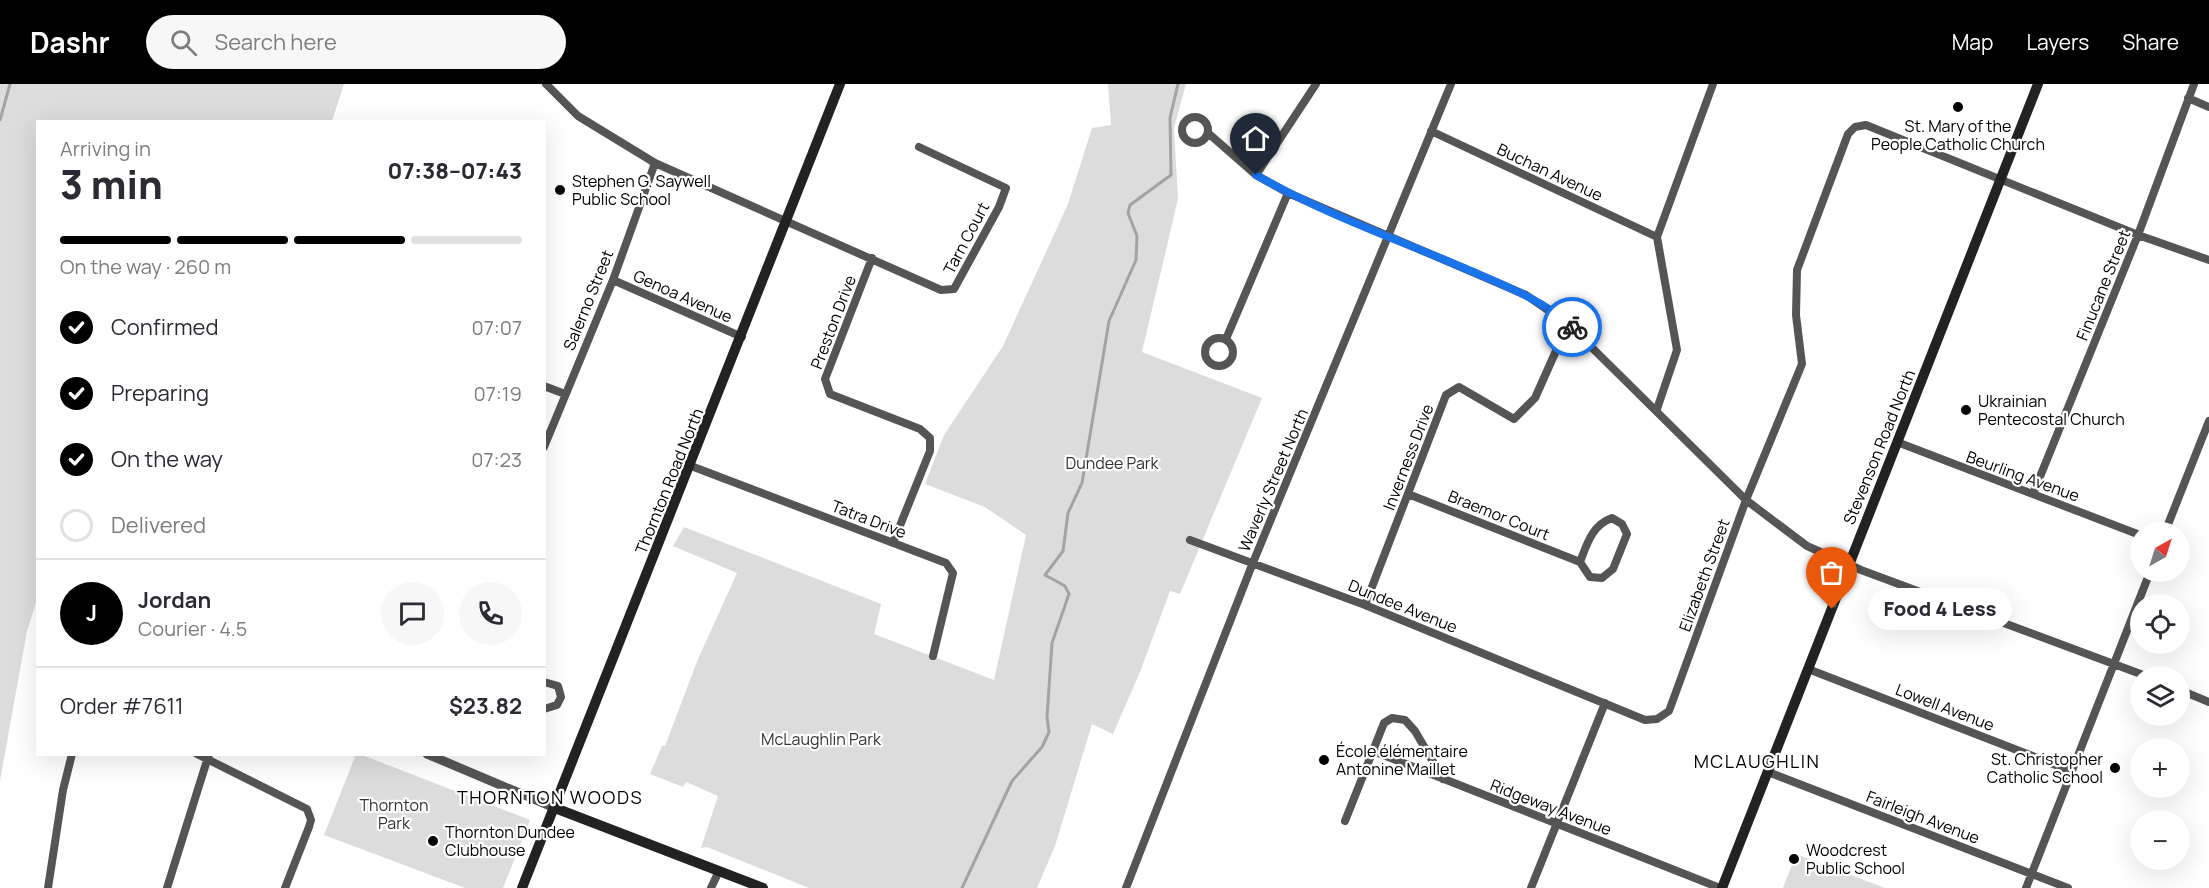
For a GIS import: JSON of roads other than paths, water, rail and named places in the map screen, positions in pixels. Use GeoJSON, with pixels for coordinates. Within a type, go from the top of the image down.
{"type":"FeatureCollection","features":[{"type":"Feature","properties":{"kind":"main road","name":"Thornton Road North"},"geometry":{"type":"LineString","coordinates":[[522,888],[691,466],[840,84]]}},
{"type":"Feature","properties":{"kind":"main road","name":"Stevenson Road North"},"geometry":{"type":"LineString","coordinates":[[1721,888],[2038,84]]}},
{"type":"Feature","properties":{"kind":"main road"},"geometry":{"type":"LineString","coordinates":[[555,808],[763,888]]}},
{"type":"Feature","properties":{"kind":"street","name":"Tarn Court"},"geometry":{"type":"LineString","coordinates":[[546,84],[578,116],[655,163],[941,290],[954,289],[999,207],[1006,188],[919,147]]}},
{"type":"Feature","properties":{"kind":"street"},"geometry":{"type":"LineString","coordinates":[[1256,175],[1316,84]]}},
{"type":"Feature","properties":{"kind":"street","name":"Waverly Street North"},"geometry":{"type":"LineString","coordinates":[[1126,888],[1252,565],[1450,84]]}},
{"type":"Feature","properties":{"kind":"street"},"geometry":{"type":"LineString","coordinates":[[1657,409],[1677,350],[1657,237],[1713,84]]}},
{"type":"Feature","properties":{"kind":"street","name":"Finucane Street"},"geometry":{"type":"LineString","coordinates":[[2033,494],[2138,235],[2194,84]]}},
{"type":"Feature","properties":{"kind":"street"},"geometry":{"type":"LineString","coordinates":[[2188,98],[2209,107]]}},
{"type":"Feature","properties":{"kind":"street","name":"Elizabeth Street"},"geometry":{"type":"LineString","coordinates":[[1605,703],[1645,720],[1657,718],[1669,711],[1746,500],[1802,364],[1796,315],[1797,270],[1848,134],[1855,127],[1866,124],[2000,179]]}},
{"type":"Feature","properties":{"kind":"street","name":"Buchan Avenue"},"geometry":{"type":"LineString","coordinates":[[1431,131],[1657,237]]}},
{"type":"Feature","properties":{"kind":"street"},"geometry":{"type":"LineString","coordinates":[[1208,133],[1256,175],[1310,205],[1389,235],[1526,295],[1568,324],[1657,409],[1746,500],[1807,546],[1849,565],[2130,670]]}},
{"type":"Feature","properties":{"kind":"street","name":"Salerno Street"},"geometry":{"type":"LineString","coordinates":[[546,442],[613,280],[655,163]]}},
{"type":"Feature","properties":{"kind":"street"},"geometry":{"type":"LineString","coordinates":[[2000,179],[2138,235],[2209,260]]}},
{"type":"Feature","properties":{"kind":"street"},"geometry":{"type":"LineString","coordinates":[[1226,339],[1288,193]]}},
{"type":"Feature","properties":{"kind":"street","name":"Preston Drive"},"geometry":{"type":"LineString","coordinates":[[872,258],[825,378],[830,394],[920,429],[930,438],[930,451],[893,543]]}},
{"type":"Feature","properties":{"kind":"street","name":"Genoa Avenue"},"geometry":{"type":"LineString","coordinates":[[613,280],[742,337]]}},
{"type":"Feature","properties":{"kind":"street","name":"Inverness Drive"},"geometry":{"type":"LineString","coordinates":[[1365,605],[1446,395],[1460,387],[1514,419],[1535,399],[1568,324]]}},
{"type":"Feature","properties":{"kind":"street"},"geometry":{"type":"LineString","coordinates":[[546,387],[565,394]]}},
{"type":"Feature","properties":{"kind":"street"},"geometry":{"type":"LineString","coordinates":[[2169,522],[2209,421]]}},
{"type":"Feature","properties":{"kind":"street","name":"Beurling Avenue"},"geometry":{"type":"LineString","coordinates":[[1897,442],[2130,531]]}},
{"type":"Feature","properties":{"kind":"street","name":"Tatra Drive"},"geometry":{"type":"LineString","coordinates":[[691,466],[946,563],[952,570],[933,656]]}},
{"type":"Feature","properties":{"kind":"street","name":"Braemor Court"},"geometry":{"type":"LineString","coordinates":[[1408,494],[1580,562],[1590,577],[1602,578],[1612,569],[1627,534],[1622,524],[1612,518],[1602,521],[1592,532],[1580,562]]}},
{"type":"Feature","properties":{"kind":"street","name":"Dundee Avenue"},"geometry":{"type":"LineString","coordinates":[[1190,540],[1252,565],[1365,605],[1605,703]]}},
{"type":"Feature","properties":{"kind":"street"},"geometry":{"type":"LineString","coordinates":[[2026,888],[2146,582]]}},
{"type":"Feature","properties":{"kind":"street","name":"Lowell Avenue"},"geometry":{"type":"LineString","coordinates":[[1808,669],[2071,771]]}},
{"type":"Feature","properties":{"kind":"street"},"geometry":{"type":"LineString","coordinates":[[546,682],[558,686],[561,697],[557,705],[546,708]]}},
{"type":"Feature","properties":{"kind":"street"},"geometry":{"type":"LineString","coordinates":[[2190,694],[2209,702]]}},
{"type":"Feature","properties":{"kind":"street"},"geometry":{"type":"LineString","coordinates":[[1531,888],[1605,703]]}},
{"type":"Feature","properties":{"kind":"street"},"geometry":{"type":"LineString","coordinates":[[1345,821],[1384,723],[1392,718],[1405,720],[1415,731],[1443,779]]}},
{"type":"Feature","properties":{"kind":"street","name":"Ridgeway Avenue"},"geometry":{"type":"LineString","coordinates":[[1373,751],[1721,888]]}},
{"type":"Feature","properties":{"kind":"street"},"geometry":{"type":"LineString","coordinates":[[48,888],[63,790],[72,756]]}},
{"type":"Feature","properties":{"kind":"street"},"geometry":{"type":"LineString","coordinates":[[433,756],[555,808]]}},
{"type":"Feature","properties":{"kind":"street"},"geometry":{"type":"LineString","coordinates":[[167,888],[208,758],[307,808],[311,820],[285,888]]}},
{"type":"Feature","properties":{"kind":"street","name":"Fairleigh Avenue"},"geometry":{"type":"LineString","coordinates":[[1768,772],[2068,888]]}},
{"type":"Feature","properties":{"kind":"street"},"geometry":{"type":"LineString","coordinates":[[711,888],[719,871]]}},
{"type":"Feature","properties":{"kind":"waterway"},"geometry":{"type":"LineString","coordinates":[[0,120],[10,84]]}},
{"type":"Feature","properties":{"kind":"waterway"},"geometry":{"type":"LineString","coordinates":[[962,888],[1012,781],[1042,747],[1049,732],[1047,717],[1052,643],[1069,594],[1065,586],[1045,575],[1063,551],[1068,513],[1082,483],[1109,321],[1136,260],[1137,236],[1128,213],[1130,205],[1171,175],[1170,118],[1178,84]]}},
{"type":"Feature","properties":{"kind":"place","name":"St. Mary of the People Catholic Church"},"geometry":{"type":"Point","coordinates":[1958,107]}},
{"type":"Feature","properties":{"kind":"place","name":"Stephen G. Saywell Public School"},"geometry":{"type":"Point","coordinates":[560,190]}},
{"type":"Feature","properties":{"kind":"place","name":"Ukrainian Pentecostal Church"},"geometry":{"type":"Point","coordinates":[1966,410]}},
{"type":"Feature","properties":{"kind":"place","name":"Food 4 Less"},"geometry":{"type":"Point","coordinates":[1832,609]}},
{"type":"Feature","properties":{"kind":"place","name":"École élémentaire Antonine Maillet"},"geometry":{"type":"Point","coordinates":[1324,760]}},
{"type":"Feature","properties":{"kind":"place","name":"St. Christopher Catholic School"},"geometry":{"type":"Point","coordinates":[2115,768]}},
{"type":"Feature","properties":{"kind":"place","name":"Thornton Dundee Clubhouse"},"geometry":{"type":"Point","coordinates":[433,841]}},
{"type":"Feature","properties":{"kind":"place","name":"Woodcrest Public School"},"geometry":{"type":"Point","coordinates":[1794,859]}},
{"type":"Feature","properties":{"kind":"district","name":"MCLAUGHLIN"},"geometry":{"type":"Point","coordinates":[1757,761]}},
{"type":"Feature","properties":{"kind":"district","name":"THORNTON WOODS"},"geometry":{"type":"Point","coordinates":[550,797]}},
{"type":"Feature","properties":{"kind":"park label","name":"Dundee Park"},"geometry":{"type":"Point","coordinates":[1112,463]}},
{"type":"Feature","properties":{"kind":"park label","name":"McLaughlin Park"},"geometry":{"type":"Point","coordinates":[821,739]}},
{"type":"Feature","properties":{"kind":"park label","name":"Thornton Park"},"geometry":{"type":"Point","coordinates":[394,814]}}]}
